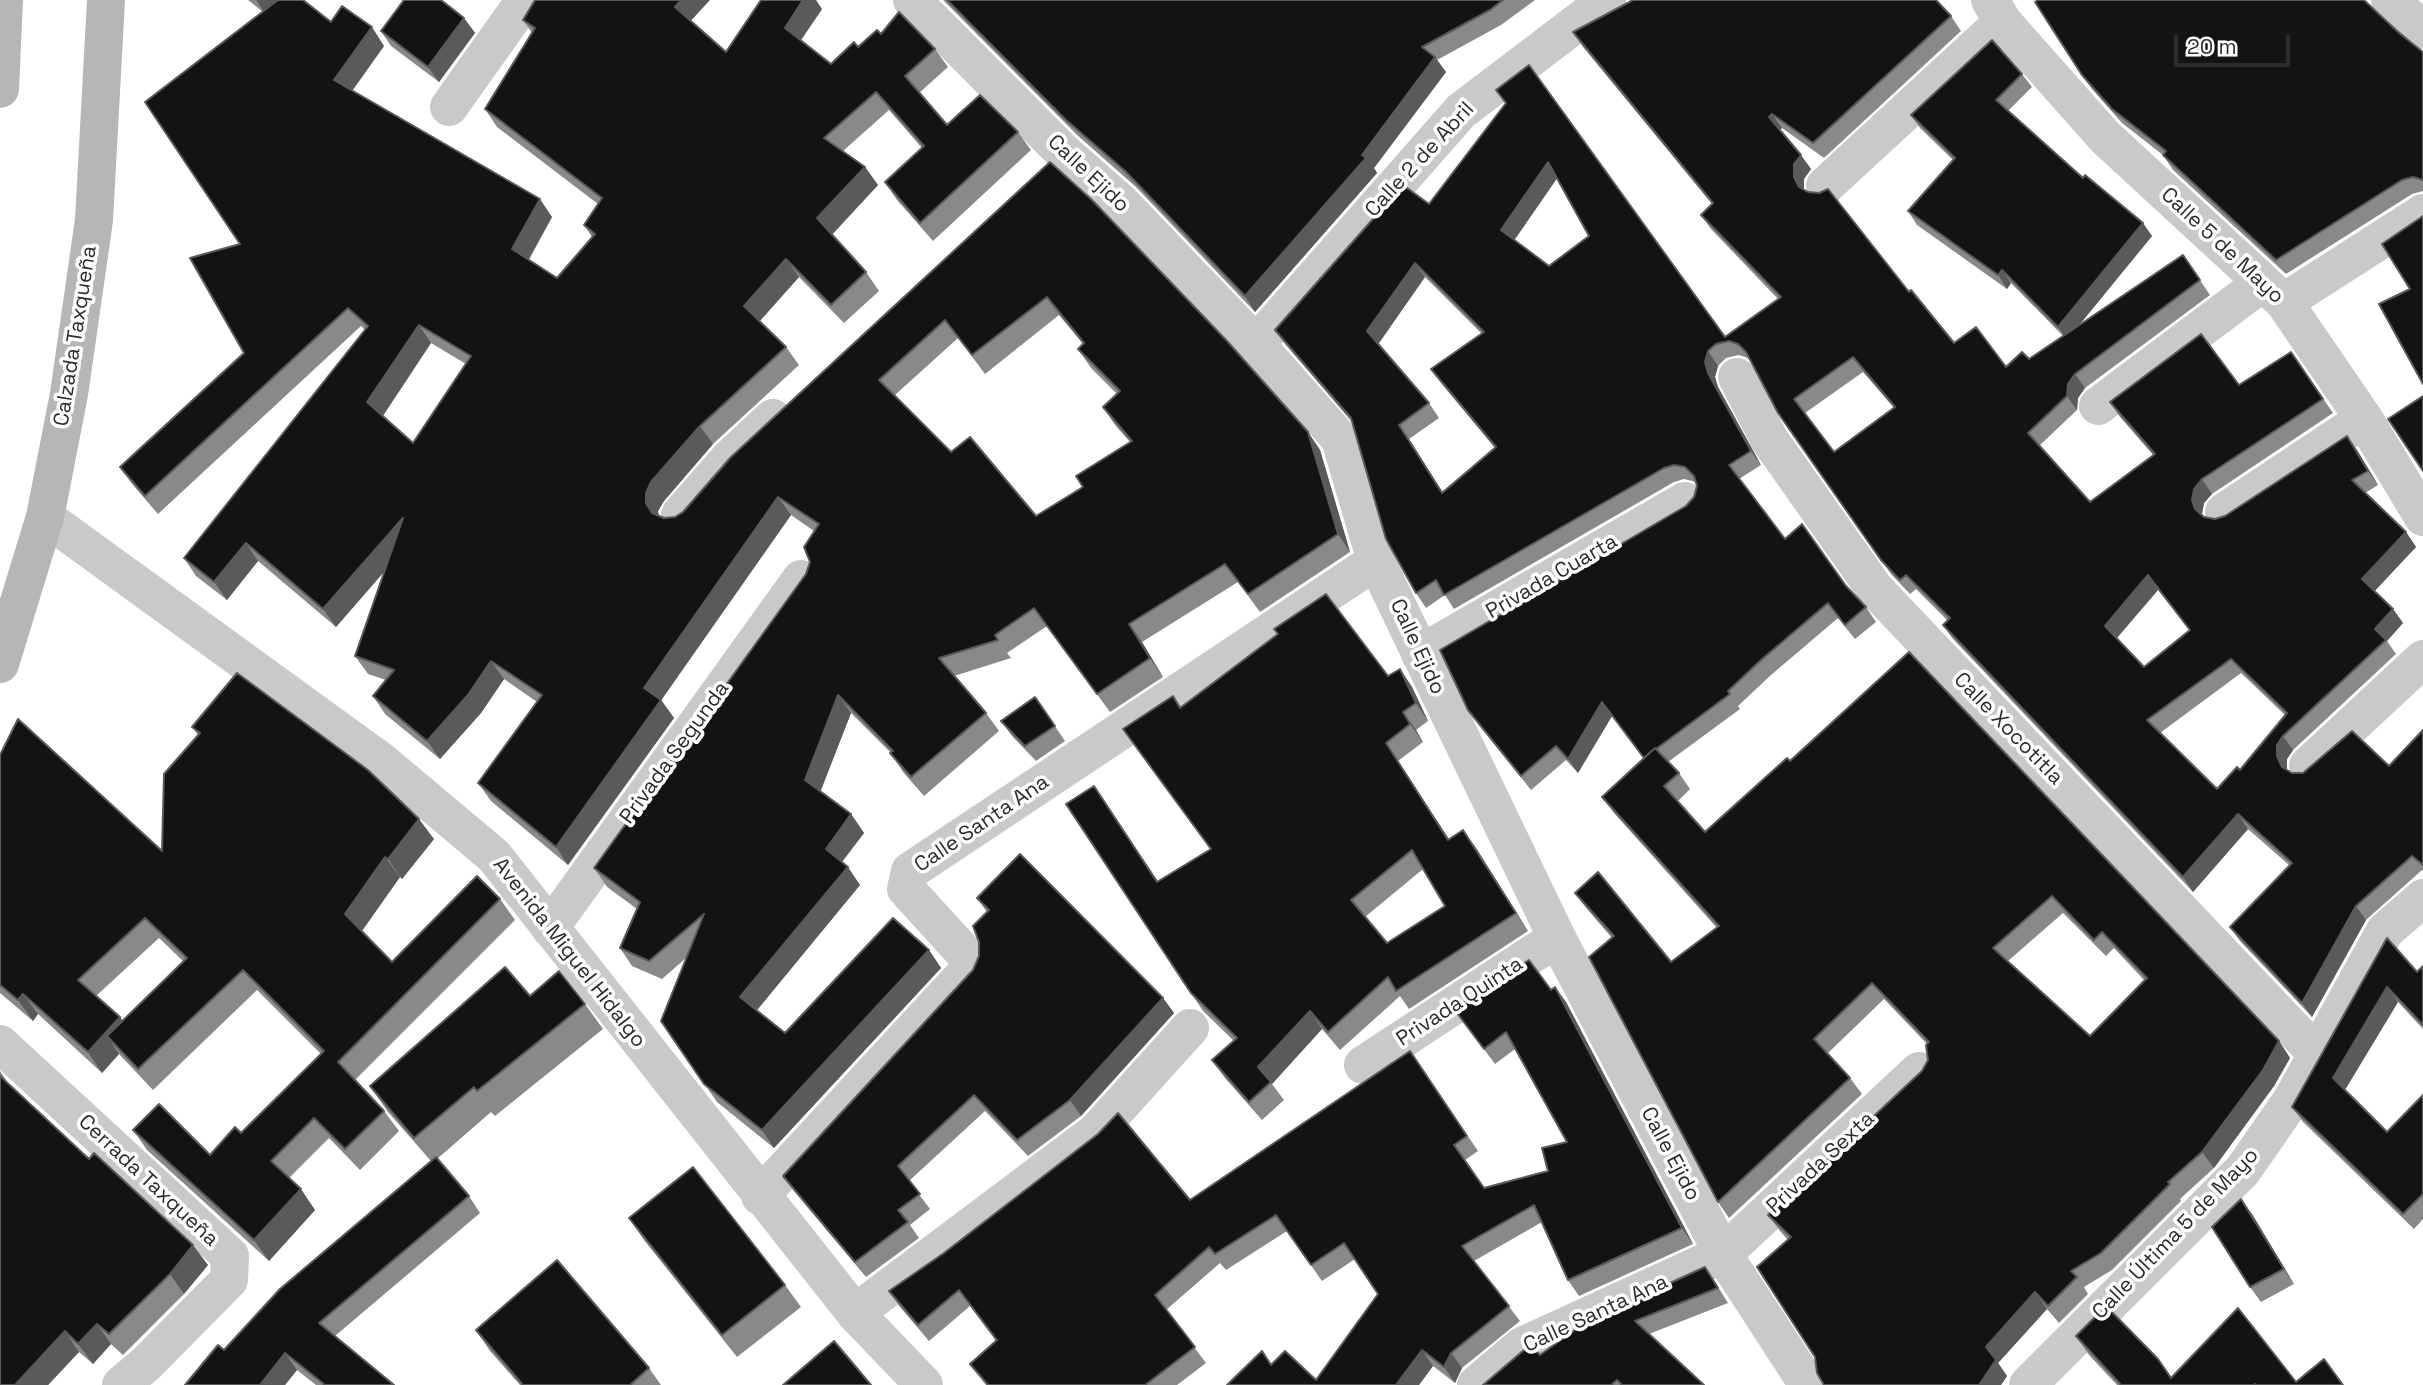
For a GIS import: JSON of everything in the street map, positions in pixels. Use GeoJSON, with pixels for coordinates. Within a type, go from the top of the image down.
{"type":"FeatureCollection","features":[{"type":"Feature","properties":{"kind":"main road"},"geometry":{"type":"LineString","coordinates":[[0,89],[4,0]]}},
{"type":"Feature","properties":{"kind":"main road","name":"Calzada Taxqueña"},"geometry":{"type":"LineString","coordinates":[[0,664],[45,517],[69,394],[94,220],[106,0]]}},
{"type":"Feature","properties":{"kind":"street"},"geometry":{"type":"LineString","coordinates":[[449,107],[525,0]]}},
{"type":"Feature","properties":{"kind":"street","name":"Calle 2 de Abril"},"geometry":{"type":"LineString","coordinates":[[1256,344],[1461,111],[1607,0]]}},
{"type":"Feature","properties":{"kind":"street"},"geometry":{"type":"LineString","coordinates":[[2390,0],[2423,30]]}},
{"type":"Feature","properties":{"kind":"street","name":"Calle Ejido"},"geometry":{"type":"LineString","coordinates":[[914,1],[1062,152],[1120,202],[1256,344],[1340,439],[1376,561],[1557,938],[1723,1254],[1808,1385]]}},
{"type":"Feature","properties":{"kind":"street"},"geometry":{"type":"LineString","coordinates":[[1825,186],[1997,11]]}},
{"type":"Feature","properties":{"kind":"street","name":"Calle 5 de Mayo"},"geometry":{"type":"LineString","coordinates":[[1997,11],[2105,137],[2273,293],[2364,419],[2423,517]]}},
{"type":"Feature","properties":{"kind":"street"},"geometry":{"type":"LineString","coordinates":[[1032,180],[1062,152]]}},
{"type":"Feature","properties":{"kind":"street"},"geometry":{"type":"LineString","coordinates":[[2098,406],[2273,293],[2423,213]]}},
{"type":"Feature","properties":{"kind":"street","name":"Calle Xocotitla"},"geometry":{"type":"LineString","coordinates":[[1737,377],[1769,439],[1874,588],[2316,1053]]}},
{"type":"Feature","properties":{"kind":"street"},"geometry":{"type":"LineString","coordinates":[[680,515],[728,460],[799,395]]}},
{"type":"Feature","properties":{"kind":"street"},"geometry":{"type":"LineString","coordinates":[[2224,512],[2364,419]]}},
{"type":"Feature","properties":{"kind":"street","name":"Privada Cuarta"},"geometry":{"type":"LineString","coordinates":[[1420,654],[1685,501]]}},
{"type":"Feature","properties":{"kind":"street","name":"Avenida Miguel Hidalgo"},"geometry":{"type":"LineString","coordinates":[[45,517],[381,761],[494,856],[855,1314],[924,1385]]}},
{"type":"Feature","properties":{"kind":"street","name":"Calle Santa Ana"},"geometry":{"type":"LineString","coordinates":[[760,1196],[968,971],[968,957],[906,889],[910,871],[1376,561]]}},
{"type":"Feature","properties":{"kind":"street","name":"Privada Segunda"},"geometry":{"type":"LineString","coordinates":[[550,928],[801,579]]}},
{"type":"Feature","properties":{"kind":"street"},"geometry":{"type":"LineString","coordinates":[[2308,766],[2423,659]]}},
{"type":"Feature","properties":{"kind":"street","name":"Calle Última 5 de Mayo"},"geometry":{"type":"LineString","coordinates":[[2028,1385],[2243,1170],[2288,1107],[2385,931],[2423,898]]}},
{"type":"Feature","properties":{"kind":"street","name":"Privada Quinta"},"geometry":{"type":"LineString","coordinates":[[1363,1065],[1557,938]]}},
{"type":"Feature","properties":{"kind":"street"},"geometry":{"type":"LineString","coordinates":[[855,1314],[1096,1132],[1190,1028]]}},
{"type":"Feature","properties":{"kind":"street","name":"Cerrada Taxqueña"},"geometry":{"type":"LineString","coordinates":[[0,1044],[230,1256],[229,1280],[145,1378]]}},
{"type":"Feature","properties":{"kind":"street","name":"Privada Sexta"},"geometry":{"type":"LineString","coordinates":[[1723,1254],[1919,1071]]}},
{"type":"Feature","properties":{"kind":"street","name":"Calle Santa Ana"},"geometry":{"type":"LineString","coordinates":[[1476,1385],[1522,1346],[1723,1254]]}},
{"type":"Feature","properties":{"kind":"building"},"geometry":{"type":"Polygon","coordinates":[[[278,0],[303,0],[331,22],[342,6],[372,27],[334,80],[540,199],[512,249],[557,278],[595,234],[584,225],[602,198],[485,109],[535,28],[523,20],[535,0],[681,0],[675,7],[726,52],[761,0],[803,0],[785,28],[831,64],[854,42],[858,47],[877,30],[881,34],[899,12],[935,49],[905,76],[947,125],[980,95],[1018,132],[920,223],[885,182],[924,146],[876,92],[824,138],[865,167],[817,218],[866,272],[831,305],[786,259],[744,306],[786,347],[700,426],[651,482],[646,493],[646,503],[652,513],[664,518],[675,517],[683,512],[731,457],[1050,162],[1092,200],[1227,341],[1308,432],[1338,534],[1248,594],[1225,564],[1129,624],[1150,658],[1097,694],[1034,608],[995,635],[998,640],[939,658],[986,713],[911,777],[890,753],[893,751],[838,695],[805,780],[851,814],[826,849],[848,867],[740,997],[785,1033],[893,918],[929,950],[762,1130],[704,1084],[661,1021],[704,914],[649,961],[620,948],[640,902],[594,868],[806,574],[810,562],[804,547],[819,524],[778,497],[644,688],[661,700],[556,847],[478,783],[542,695],[491,661],[468,695],[427,741],[373,696],[394,670],[355,656],[403,518],[323,609],[246,543],[214,582],[184,558],[368,326],[348,308],[145,496],[120,467],[244,353],[190,258],[240,244],[145,102],[278,0]],[[1047,297],[972,355],[945,320],[879,380],[951,452],[970,437],[1036,516],[1083,487],[1076,476],[1132,441],[1103,407],[1120,391],[1078,349],[1084,343],[1047,297]],[[419,325],[367,402],[413,443],[471,356],[419,325]]]}},
{"type":"Feature","properties":{"kind":"building"},"geometry":{"type":"Polygon","coordinates":[[[404,0],[441,0],[464,18],[428,67],[381,31],[404,0]]]}},
{"type":"Feature","properties":{"kind":"building"},"geometry":{"type":"Polygon","coordinates":[[[947,0],[1503,0],[1490,10],[1422,47],[1435,57],[1362,155],[1366,158],[1245,296],[1125,171],[1066,120],[947,0]]]}},
{"type":"Feature","properties":{"kind":"building"},"geometry":{"type":"Polygon","coordinates":[[[1633,0],[1936,0],[1951,16],[1813,143],[1772,114],[1769,117],[1801,155],[1794,164],[1794,177],[1799,187],[1808,192],[1819,193],[1828,189],[1909,292],[1911,290],[1954,343],[1976,327],[2006,367],[2022,352],[2029,359],[2183,255],[2200,280],[2075,374],[2068,384],[2067,396],[2028,433],[2090,502],[2155,454],[2110,402],[2201,334],[2239,385],[2291,352],[2323,399],[2202,479],[2194,489],[2192,500],[2195,509],[2204,517],[2215,519],[2225,516],[2347,436],[2368,471],[2352,480],[2406,532],[2362,579],[2393,609],[2375,629],[2386,640],[2283,736],[2277,745],[2277,756],[2282,767],[2292,773],[2303,773],[2352,731],[2389,766],[2423,730],[2423,865],[2412,856],[2356,906],[2302,1003],[2230,927],[2292,863],[2238,814],[2183,877],[1943,625],[1950,618],[1906,575],[1900,580],[1881,560],[1778,413],[1746,352],[1738,344],[1729,341],[1716,344],[1708,351],[1705,362],[1708,373],[1751,451],[1729,465],[1785,539],[1802,524],[1846,586],[1866,607],[1845,625],[1828,603],[1761,660],[1728,691],[1730,694],[1644,758],[1602,702],[1568,759],[1556,746],[1521,776],[1468,710],[1440,650],[1686,506],[1694,497],[1697,486],[1694,476],[1685,467],[1674,465],[1664,468],[1444,595],[1436,580],[1416,593],[1386,539],[1351,418],[1275,330],[1403,185],[1429,204],[1506,103],[1496,90],[1529,65],[1725,337],[1781,297],[1701,215],[1713,203],[1573,32],[1633,0]],[[1548,162],[1501,230],[1549,266],[1589,236],[1548,162]],[[1415,263],[1367,331],[1429,403],[1399,425],[1442,493],[1496,447],[1431,369],[1484,332],[1415,263]],[[1853,357],[1794,399],[1834,452],[1895,407],[1853,357]],[[2148,575],[2105,626],[2144,667],[2190,630],[2148,575]],[[2231,659],[2147,720],[2217,789],[2237,767],[2240,770],[2287,713],[2231,659]]]}},
{"type":"Feature","properties":{"kind":"building"},"geometry":{"type":"Polygon","coordinates":[[[2364,0],[2423,52],[2423,180],[2413,177],[2402,180],[2276,260],[2163,155],[2166,151],[2112,109],[2082,75],[2035,2],[2364,0]]]}},
{"type":"Feature","properties":{"kind":"building"},"geometry":{"type":"Polygon","coordinates":[[[1992,40],[2022,74],[1996,100],[2083,178],[2085,175],[2143,223],[2058,327],[2002,270],[1998,275],[1908,211],[1955,158],[1911,115],[1992,40]]]}},
{"type":"Feature","properties":{"kind":"building"},"geometry":{"type":"Polygon","coordinates":[[[2423,216],[2423,384],[2379,304],[2410,289],[2382,244],[2423,216]]]}},
{"type":"Feature","properties":{"kind":"building"},"geometry":{"type":"Polygon","coordinates":[[[2423,396],[2423,471],[2388,419],[2423,396]]]}},
{"type":"Feature","properties":{"kind":"building"},"geometry":{"type":"Polygon","coordinates":[[[1326,594],[1388,676],[1400,669],[1416,703],[1403,712],[1410,724],[1386,743],[1448,840],[1463,830],[1516,913],[1396,991],[1388,977],[1328,1032],[1310,1011],[1258,1067],[1271,1082],[1249,1102],[1212,1060],[1237,1038],[1191,993],[1066,804],[1094,786],[1157,882],[1211,849],[1123,729],[1173,696],[1180,708],[1278,634],[1274,629],[1326,594]],[[1412,850],[1351,900],[1387,943],[1445,906],[1412,850]]]}},
{"type":"Feature","properties":{"kind":"building"},"geometry":{"type":"Polygon","coordinates":[[[1909,652],[2279,1041],[2263,1070],[2202,1152],[2168,1182],[2170,1184],[2101,1253],[2071,1271],[2077,1277],[2048,1306],[2035,1292],[1986,1347],[1996,1360],[1979,1385],[1824,1385],[1817,1373],[1815,1357],[1757,1267],[1791,1237],[1768,1215],[1922,1071],[1928,1060],[1926,1045],[1929,1042],[1872,983],[1814,1039],[1850,1078],[1718,1202],[1589,957],[1614,936],[1575,893],[1598,872],[1671,962],[1719,926],[1602,797],[1655,748],[1679,773],[1664,786],[1705,832],[1787,758],[1790,761],[1909,652]],[[2052,896],[1993,948],[2090,1036],[2147,978],[2102,932],[2094,940],[2052,896]]]}},
{"type":"Feature","properties":{"kind":"building"},"geometry":{"type":"Polygon","coordinates":[[[237,673],[368,770],[419,819],[388,859],[385,857],[345,914],[392,962],[477,876],[500,899],[338,1062],[384,1111],[345,1149],[314,1118],[271,1161],[301,1189],[254,1240],[133,1130],[159,1104],[210,1155],[235,1127],[241,1133],[324,1051],[243,970],[138,1069],[107,1036],[187,958],[145,918],[78,980],[120,1017],[88,1052],[23,994],[18,1000],[0,985],[0,755],[18,719],[162,851],[164,774],[200,733],[192,727],[237,673]]]}},
{"type":"Feature","properties":{"kind":"building"},"geometry":{"type":"Polygon","coordinates":[[[1035,697],[1055,726],[1025,746],[1001,721],[1035,697]]]}},
{"type":"Feature","properties":{"kind":"building"},"geometry":{"type":"Polygon","coordinates":[[[1020,854],[1163,998],[1070,1100],[1017,1140],[974,1095],[898,1166],[920,1194],[898,1210],[908,1222],[855,1262],[783,1176],[973,970],[979,956],[979,942],[973,926],[989,910],[977,898],[1020,854]]]}},
{"type":"Feature","properties":{"kind":"building"},"geometry":{"type":"Polygon","coordinates":[[[2387,938],[2417,972],[2423,966],[2423,1025],[2387,987],[2333,1078],[2387,1132],[2423,1095],[2423,1194],[2403,1214],[2292,1107],[2387,938]]]}},
{"type":"Feature","properties":{"kind":"building"},"geometry":{"type":"Polygon","coordinates":[[[1529,960],[1551,990],[1555,987],[1682,1228],[1568,1280],[1534,1205],[1462,1246],[1509,1306],[1451,1353],[1444,1367],[1422,1350],[1396,1385],[1227,1385],[1262,1351],[1271,1365],[1285,1351],[1316,1380],[1378,1294],[1344,1243],[1311,1265],[1276,1215],[1215,1254],[1209,1247],[1155,1295],[1195,1347],[1145,1385],[988,1385],[970,1364],[997,1340],[959,1290],[918,1325],[889,1291],[944,1253],[1098,1134],[1118,1113],[1190,1200],[1410,1051],[1467,1136],[1454,1145],[1484,1188],[1548,1171],[1542,1148],[1567,1142],[1506,1032],[1484,1049],[1454,1009],[1529,960]]]}},
{"type":"Feature","properties":{"kind":"building"},"geometry":{"type":"Polygon","coordinates":[[[505,967],[530,996],[559,971],[585,1004],[477,1091],[474,1087],[414,1138],[370,1086],[505,967]]]}},
{"type":"Feature","properties":{"kind":"building"},"geometry":{"type":"Polygon","coordinates":[[[0,1076],[89,1159],[94,1153],[193,1245],[170,1274],[109,1334],[97,1324],[78,1344],[65,1331],[15,1385],[0,1385],[0,1076]]]}},
{"type":"Feature","properties":{"kind":"building"},"geometry":{"type":"Polygon","coordinates":[[[436,1157],[469,1196],[319,1323],[394,1385],[325,1385],[285,1353],[260,1385],[185,1385],[218,1345],[224,1350],[280,1289],[436,1157]]]}},
{"type":"Feature","properties":{"kind":"building"},"geometry":{"type":"Polygon","coordinates":[[[693,1167],[785,1285],[722,1335],[629,1218],[693,1167]]]}},
{"type":"Feature","properties":{"kind":"building"},"geometry":{"type":"Polygon","coordinates":[[[2241,1199],[2284,1269],[2250,1287],[2212,1227],[2241,1199]]]}},
{"type":"Feature","properties":{"kind":"building"},"geometry":{"type":"Polygon","coordinates":[[[557,1260],[649,1368],[630,1385],[523,1385],[476,1330],[557,1260]]]}},
{"type":"Feature","properties":{"kind":"building"},"geometry":{"type":"Polygon","coordinates":[[[1705,1267],[1718,1288],[1635,1321],[1704,1385],[1622,1385],[1617,1380],[1611,1385],[1483,1385],[1524,1350],[1532,1346],[1540,1355],[1587,1321],[1705,1267]]]}},
{"type":"Feature","properties":{"kind":"building"},"geometry":{"type":"Polygon","coordinates":[[[2106,1306],[2158,1359],[2171,1378],[2238,1308],[2296,1382],[2324,1359],[2343,1385],[2121,1385],[2076,1336],[2106,1306]]]}},
{"type":"Feature","properties":{"kind":"building"},"geometry":{"type":"Polygon","coordinates":[[[834,1341],[871,1385],[783,1385],[834,1341]]]}}]}
